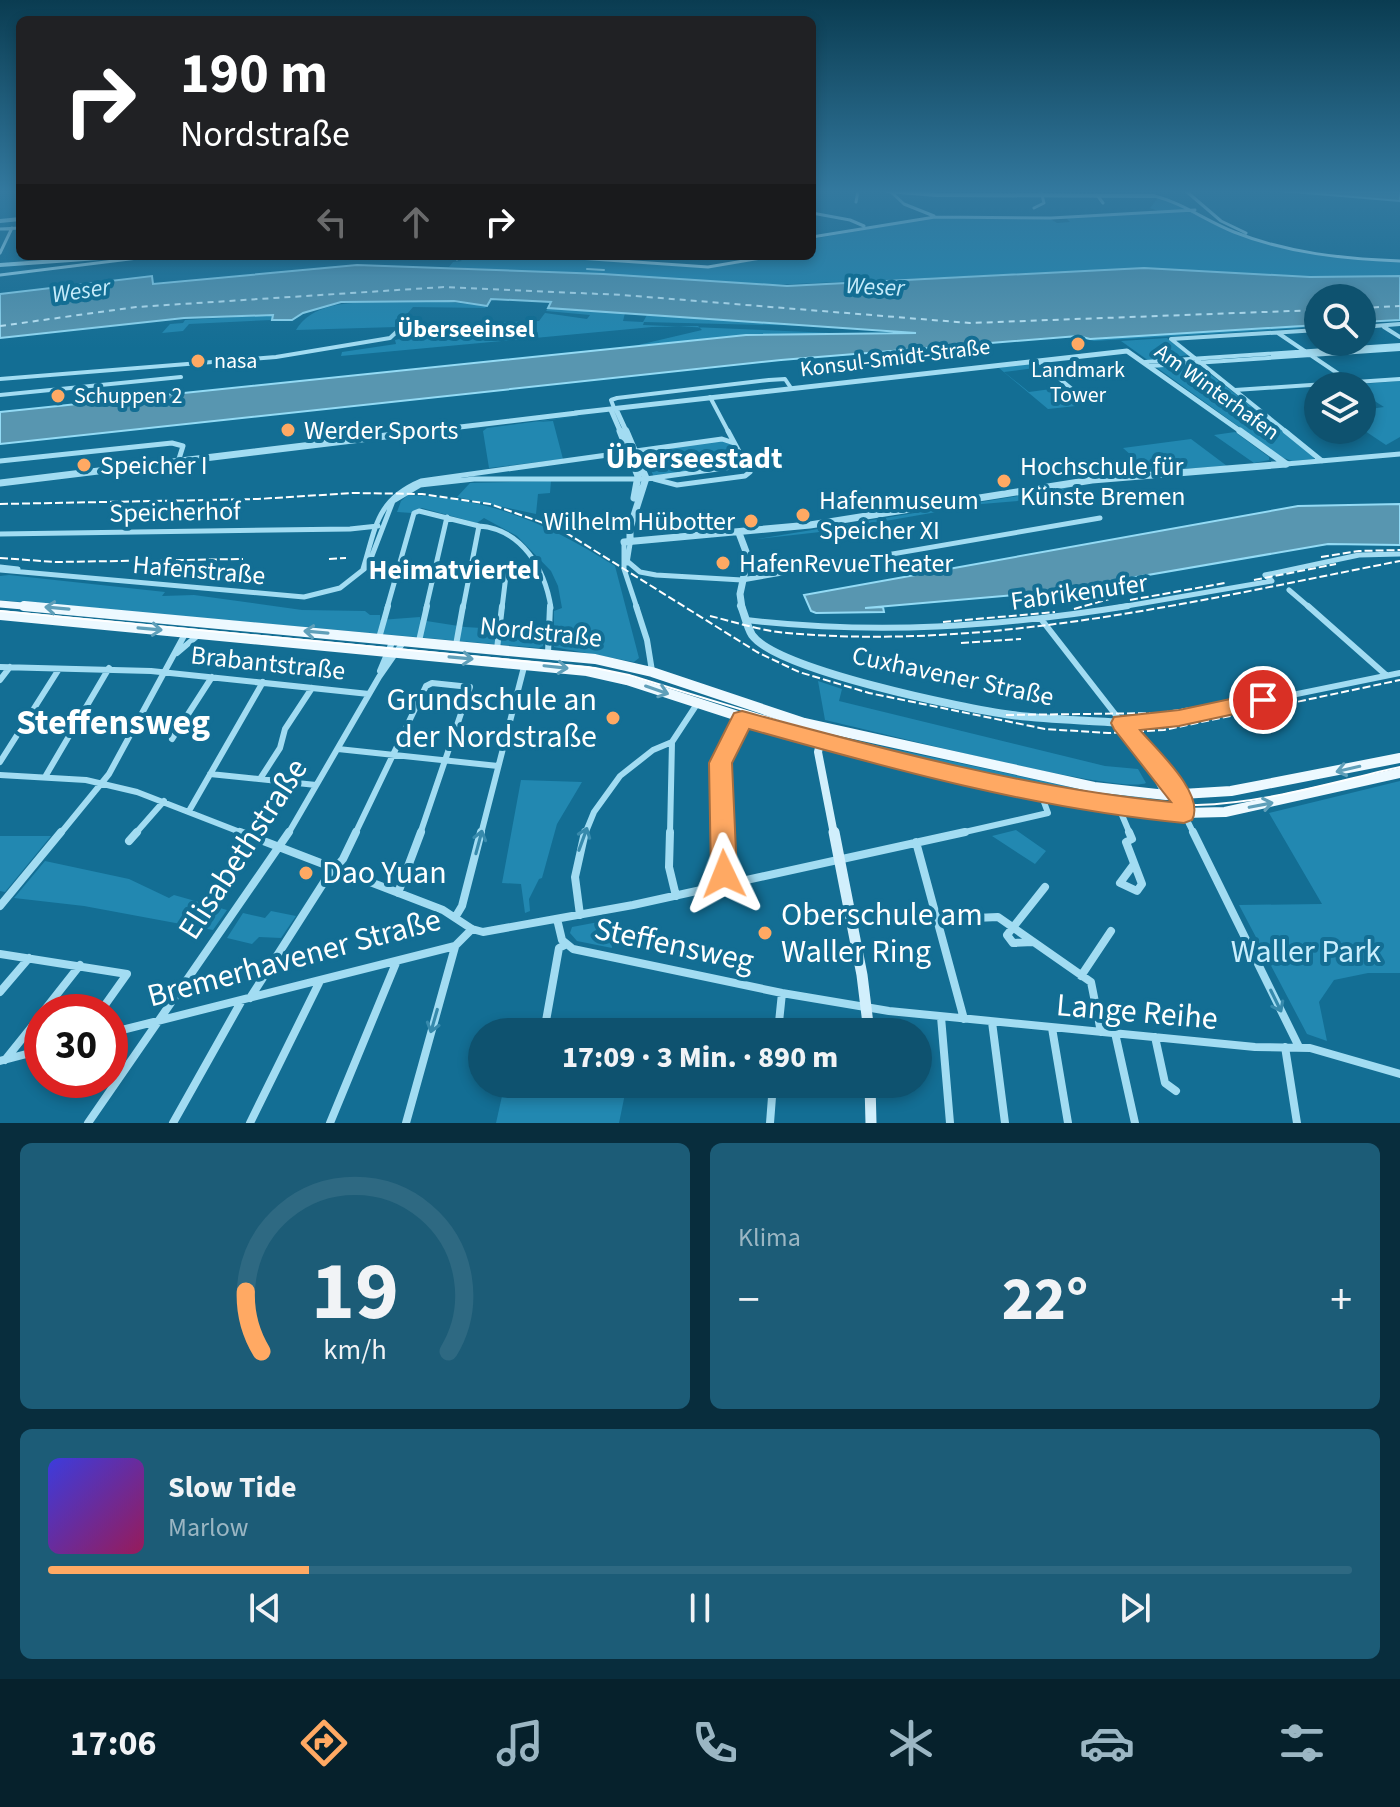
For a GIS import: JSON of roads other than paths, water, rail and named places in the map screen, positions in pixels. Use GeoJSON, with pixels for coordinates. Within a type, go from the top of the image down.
{"type":"FeatureCollection","features":[{"type":"Feature","properties":{"kind":"main road","name":"Nordstraße"},"geometry":{"type":"LineString","coordinates":[[0,604],[595,659],[652,672],[824,727],[1063,781],[1166,795]]}},
{"type":"Feature","properties":{"kind":"main road","name":"Nordstraße"},"geometry":{"type":"LineString","coordinates":[[0,615],[525,664],[607,675],[821,741],[1041,793]]}},
{"type":"Feature","properties":{"kind":"main road"},"geometry":{"type":"LineString","coordinates":[[824,727],[818,752],[868,1018]]}},
{"type":"Feature","properties":{"kind":"main road"},"geometry":{"type":"LineString","coordinates":[[1166,795],[1265,786],[1400,758]]}},
{"type":"Feature","properties":{"kind":"main road"},"geometry":{"type":"LineString","coordinates":[[1041,793],[1119,807],[1184,813],[1225,812],[1400,773]]}},
{"type":"Feature","properties":{"kind":"main road"},"geometry":{"type":"LineString","coordinates":[[1166,795],[1184,813]]}},
{"type":"Feature","properties":{"kind":"main road"},"geometry":{"type":"LineString","coordinates":[[1179,795],[1184,813]]}},
{"type":"Feature","properties":{"kind":"main road"},"geometry":{"type":"LineString","coordinates":[[870,1098],[871,1123]]}},
{"type":"Feature","properties":{"kind":"street"},"geometry":{"type":"LineString","coordinates":[[1268,243],[1336,257],[1400,259]]}},
{"type":"Feature","properties":{"kind":"street"},"geometry":{"type":"LineString","coordinates":[[1283,243],[1328,253],[1400,259]]}},
{"type":"Feature","properties":{"kind":"street"},"geometry":{"type":"LineString","coordinates":[[0,265],[46,260]]}},
{"type":"Feature","properties":{"kind":"street"},"geometry":{"type":"LineString","coordinates":[[0,275],[122,260]]}},
{"type":"Feature","properties":{"kind":"street"},"geometry":{"type":"LineString","coordinates":[[622,260],[715,267],[739,260]]}},
{"type":"Feature","properties":{"kind":"street"},"geometry":{"type":"LineString","coordinates":[[0,379],[269,358],[390,338],[406,323]]}},
{"type":"Feature","properties":{"kind":"street"},"geometry":{"type":"LineString","coordinates":[[1376,326],[1400,324]]}},
{"type":"Feature","properties":{"kind":"street"},"geometry":{"type":"LineString","coordinates":[[1381,326],[1400,337]]}},
{"type":"Feature","properties":{"kind":"street"},"geometry":{"type":"LineString","coordinates":[[1304,331],[1171,339],[1322,461]]}},
{"type":"Feature","properties":{"kind":"street"},"geometry":{"type":"LineString","coordinates":[[1277,332],[1304,350]]}},
{"type":"Feature","properties":{"kind":"street"},"geometry":{"type":"LineString","coordinates":[[1376,348],[1400,347]]}},
{"type":"Feature","properties":{"kind":"street"},"geometry":{"type":"LineString","coordinates":[[1376,349],[1400,347]]}},
{"type":"Feature","properties":{"kind":"street","name":"Konsul-Smidt-Straße"},"geometry":{"type":"LineString","coordinates":[[0,483],[710,397],[1127,351]]}},
{"type":"Feature","properties":{"kind":"street","name":"Am Winterhafen"},"geometry":{"type":"LineString","coordinates":[[1127,351],[1286,464]]}},
{"type":"Feature","properties":{"kind":"street"},"geometry":{"type":"LineString","coordinates":[[1148,364],[1304,351]]}},
{"type":"Feature","properties":{"kind":"street"},"geometry":{"type":"LineString","coordinates":[[1197,360],[1304,355]]}},
{"type":"Feature","properties":{"kind":"street"},"geometry":{"type":"LineString","coordinates":[[1311,356],[1335,372]]}},
{"type":"Feature","properties":{"kind":"street"},"geometry":{"type":"LineString","coordinates":[[1037,360],[1078,394],[1080,400]]}},
{"type":"Feature","properties":{"kind":"street"},"geometry":{"type":"LineString","coordinates":[[136,381],[143,368]]}},
{"type":"Feature","properties":{"kind":"street"},"geometry":{"type":"LineString","coordinates":[[0,395],[181,377]]}},
{"type":"Feature","properties":{"kind":"street"},"geometry":{"type":"LineString","coordinates":[[628,576],[630,528],[646,479],[611,400],[785,379],[791,388]]}},
{"type":"Feature","properties":{"kind":"street"},"geometry":{"type":"LineString","coordinates":[[1376,380],[1400,379]]}},
{"type":"Feature","properties":{"kind":"street"},"geometry":{"type":"LineString","coordinates":[[1234,390],[1304,385]]}},
{"type":"Feature","properties":{"kind":"street"},"geometry":{"type":"LineString","coordinates":[[646,479],[677,485],[745,476],[750,472],[710,397]]}},
{"type":"Feature","properties":{"kind":"street"},"geometry":{"type":"LineString","coordinates":[[727,429],[722,439],[734,443]]}},
{"type":"Feature","properties":{"kind":"street","name":"Hafenstraße"},"geometry":{"type":"LineString","coordinates":[[0,568],[26,573],[304,597],[340,588],[363,571],[372,560],[379,528],[393,501],[405,492],[431,483],[722,439]]}},
{"type":"Feature","properties":{"kind":"street"},"geometry":{"type":"LineString","coordinates":[[0,461],[172,443],[183,446],[177,463]]}},
{"type":"Feature","properties":{"kind":"street"},"geometry":{"type":"LineString","coordinates":[[628,542],[739,535],[1072,482],[1400,454]]}},
{"type":"Feature","properties":{"kind":"street"},"geometry":{"type":"LineString","coordinates":[[646,479],[746,465]]}},
{"type":"Feature","properties":{"kind":"street","name":"Hafenstraße"},"geometry":{"type":"LineString","coordinates":[[474,476],[646,479]]}},
{"type":"Feature","properties":{"kind":"street"},"geometry":{"type":"LineString","coordinates":[[379,638],[414,513],[419,511],[492,527],[512,537],[537,565],[550,604],[548,653]]}},
{"type":"Feature","properties":{"kind":"street"},"geometry":{"type":"LineString","coordinates":[[418,642],[447,517]]}},
{"type":"Feature","properties":{"kind":"street"},"geometry":{"type":"LineString","coordinates":[[627,561],[640,572],[656,575],[742,580],[1100,518]]}},
{"type":"Feature","properties":{"kind":"street"},"geometry":{"type":"LineString","coordinates":[[456,646],[479,526]]}},
{"type":"Feature","properties":{"kind":"street","name":"Speicherhof"},"geometry":{"type":"LineString","coordinates":[[0,534],[379,528]]}},
{"type":"Feature","properties":{"kind":"street"},"geometry":{"type":"LineString","coordinates":[[739,535],[748,557],[740,600],[745,620]]}},
{"type":"Feature","properties":{"kind":"street"},"geometry":{"type":"LineString","coordinates":[[628,542],[622,552],[650,647],[652,672]]}},
{"type":"Feature","properties":{"kind":"street","name":"Fabrikenufer"},"geometry":{"type":"LineString","coordinates":[[745,620],[806,628],[896,630],[1041,619],[1272,581],[1265,575],[1359,555],[1400,554]]}},
{"type":"Feature","properties":{"kind":"street"},"geometry":{"type":"LineString","coordinates":[[398,573],[537,565]]}},
{"type":"Feature","properties":{"kind":"street"},"geometry":{"type":"LineString","coordinates":[[497,649],[507,567]]}},
{"type":"Feature","properties":{"kind":"street"},"geometry":{"type":"LineString","coordinates":[[1289,590],[1387,675]]}},
{"type":"Feature","properties":{"kind":"street"},"geometry":{"type":"LineString","coordinates":[[1041,619],[1179,795]]}},
{"type":"Feature","properties":{"kind":"street","name":"Cuxhavener Straße"},"geometry":{"type":"LineString","coordinates":[[745,620],[753,636],[776,652],[816,669],[1032,719],[1122,723],[1179,718],[1400,673]]}},
{"type":"Feature","properties":{"kind":"street"},"geometry":{"type":"LineString","coordinates":[[0,906],[103,783],[186,632]]}},
{"type":"Feature","properties":{"kind":"street"},"geometry":{"type":"LineString","coordinates":[[172,658],[201,633]]}},
{"type":"Feature","properties":{"kind":"street","name":"Elisabethstraße"},"geometry":{"type":"LineString","coordinates":[[88,1123],[280,848],[399,640]]}},
{"type":"Feature","properties":{"kind":"street"},"geometry":{"type":"LineString","coordinates":[[456,916],[462,906],[525,664]]}},
{"type":"Feature","properties":{"kind":"street","name":"Brabantstraße"},"geometry":{"type":"LineString","coordinates":[[0,667],[109,668],[369,694]]}},
{"type":"Feature","properties":{"kind":"street"},"geometry":{"type":"LineString","coordinates":[[0,680],[10,667]]}},
{"type":"Feature","properties":{"kind":"street"},"geometry":{"type":"LineString","coordinates":[[0,762],[60,668]]}},
{"type":"Feature","properties":{"kind":"street"},"geometry":{"type":"LineString","coordinates":[[45,777],[109,668]]}},
{"type":"Feature","properties":{"kind":"street"},"geometry":{"type":"LineString","coordinates":[[172,739],[212,677]]}},
{"type":"Feature","properties":{"kind":"street"},"geometry":{"type":"LineString","coordinates":[[189,811],[263,682]]}},
{"type":"Feature","properties":{"kind":"street"},"geometry":{"type":"LineString","coordinates":[[173,1123],[246,999],[335,869],[426,686],[432,683],[472,689],[398,893]]}},
{"type":"Feature","properties":{"kind":"street"},"geometry":{"type":"LineString","coordinates":[[260,779],[280,748],[285,729],[312,688]]}},
{"type":"Feature","properties":{"kind":"street"},"geometry":{"type":"LineString","coordinates":[[676,896],[669,867],[672,742],[697,704]]}},
{"type":"Feature","properties":{"kind":"street"},"geometry":{"type":"LineString","coordinates":[[725,885],[721,763],[742,719]]}},
{"type":"Feature","properties":{"kind":"street"},"geometry":{"type":"LineString","coordinates":[[580,915],[575,871],[581,841],[592,817],[603,798],[629,768],[658,746],[672,742]]}},
{"type":"Feature","properties":{"kind":"street"},"geometry":{"type":"LineString","coordinates":[[338,749],[498,766]]}},
{"type":"Feature","properties":{"kind":"street"},"geometry":{"type":"LineString","coordinates":[[1148,757],[1166,795]]}},
{"type":"Feature","properties":{"kind":"street"},"geometry":{"type":"LineString","coordinates":[[210,774],[316,785]]}},
{"type":"Feature","properties":{"kind":"street"},"geometry":{"type":"LineString","coordinates":[[0,775],[103,783],[164,801],[456,916],[472,929]]}},
{"type":"Feature","properties":{"kind":"street","name":"Bremerhavener Straße"},"geometry":{"type":"LineString","coordinates":[[128,1029],[455,946],[472,929],[483,932],[676,896],[1048,813],[1041,793]]}},
{"type":"Feature","properties":{"kind":"street"},"geometry":{"type":"LineString","coordinates":[[129,841],[164,801]]}},
{"type":"Feature","properties":{"kind":"street"},"geometry":{"type":"LineString","coordinates":[[1119,807],[1132,839],[1126,842],[1134,864]]}},
{"type":"Feature","properties":{"kind":"street"},"geometry":{"type":"LineString","coordinates":[[1184,813],[1299,1047]]}},
{"type":"Feature","properties":{"kind":"street"},"geometry":{"type":"LineString","coordinates":[[916,842],[964,1019]]}},
{"type":"Feature","properties":{"kind":"street"},"geometry":{"type":"LineString","coordinates":[[1045,887],[1007,935],[1013,943],[1034,942],[1091,982],[1102,1032]]}},
{"type":"Feature","properties":{"kind":"street"},"geometry":{"type":"LineString","coordinates":[[975,918],[998,917],[1013,928]]}},
{"type":"Feature","properties":{"kind":"street","name":"Steffensweg"},"geometry":{"type":"LineString","coordinates":[[557,919],[562,946],[867,1008]]}},
{"type":"Feature","properties":{"kind":"street"},"geometry":{"type":"LineString","coordinates":[[1081,976],[1111,931]]}},
{"type":"Feature","properties":{"kind":"street"},"geometry":{"type":"LineString","coordinates":[[406,1123],[455,946]]}},
{"type":"Feature","properties":{"kind":"street"},"geometry":{"type":"LineString","coordinates":[[547,1018],[562,946]]}},
{"type":"Feature","properties":{"kind":"street"},"geometry":{"type":"LineString","coordinates":[[0,954],[127,974],[113,994]]}},
{"type":"Feature","properties":{"kind":"street"},"geometry":{"type":"LineString","coordinates":[[0,992],[29,957]]}},
{"type":"Feature","properties":{"kind":"street"},"geometry":{"type":"LineString","coordinates":[[330,1123],[396,962]]}},
{"type":"Feature","properties":{"kind":"street"},"geometry":{"type":"LineString","coordinates":[[58,994],[80,965]]}},
{"type":"Feature","properties":{"kind":"street"},"geometry":{"type":"LineString","coordinates":[[250,1123],[319,982]]}},
{"type":"Feature","properties":{"kind":"street"},"geometry":{"type":"LineString","coordinates":[[779,1018],[782,993]]}},
{"type":"Feature","properties":{"kind":"street","name":"Lange Reihe"},"geometry":{"type":"LineString","coordinates":[[867,1008],[1052,1028],[1299,1047],[1400,1074]]}},
{"type":"Feature","properties":{"kind":"street"},"geometry":{"type":"LineString","coordinates":[[941,1017],[950,1123]]}},
{"type":"Feature","properties":{"kind":"street"},"geometry":{"type":"LineString","coordinates":[[992,1022],[1005,1123]]}},
{"type":"Feature","properties":{"kind":"street"},"geometry":{"type":"LineString","coordinates":[[1052,1028],[1068,1123]]}},
{"type":"Feature","properties":{"kind":"street"},"geometry":{"type":"LineString","coordinates":[[1115,1033],[1135,1123]]}},
{"type":"Feature","properties":{"kind":"street"},"geometry":{"type":"LineString","coordinates":[[2,1061],[24,1035]]}},
{"type":"Feature","properties":{"kind":"street"},"geometry":{"type":"LineString","coordinates":[[1155,1037],[1165,1083],[1176,1091]]}},
{"type":"Feature","properties":{"kind":"street"},"geometry":{"type":"LineString","coordinates":[[1285,1047],[1297,1123]]}},
{"type":"Feature","properties":{"kind":"street"},"geometry":{"type":"LineString","coordinates":[[2,1061],[24,1055]]}},
{"type":"Feature","properties":{"kind":"street"},"geometry":{"type":"LineString","coordinates":[[770,1123],[772,1098]]}},
{"type":"Feature","properties":{"kind":"water","name":"Weser"},"geometry":{"type":"Polygon","coordinates":[[[357,265],[603,274],[787,286],[1144,268],[1310,277],[1400,276],[1400,320],[1376,321],[1376,284],[1304,284],[1304,326],[1090,339],[1078,336],[781,360],[0,444],[0,412],[746,335],[916,333],[548,308],[551,302],[491,299],[487,306],[454,301],[341,302],[303,313],[292,320],[272,320],[273,315],[184,318],[0,338],[0,294],[152,276],[153,284],[357,265]]]}},
{"type":"Feature","properties":{"kind":"water"},"geometry":{"type":"Polygon","coordinates":[[[1400,504],[1400,545],[1328,544],[1049,592],[865,608],[883,607],[884,612],[816,613],[811,611],[804,595],[1298,506],[1400,504]]]}},
{"type":"Feature","properties":{"kind":"waterway"},"geometry":{"type":"LineString","coordinates":[[587,269],[604,270]]}},
{"type":"Feature","properties":{"kind":"tram line"},"geometry":{"type":"LineString","coordinates":[[0,611],[595,668],[629,675],[895,753],[1003,778],[1145,802],[1197,805],[1248,800],[1400,767]]}},
{"type":"Feature","properties":{"kind":"railway"},"geometry":{"type":"LineString","coordinates":[[0,504],[258,499],[353,493],[422,494],[490,504],[560,529],[757,652],[799,672],[869,693],[1045,729],[1109,733],[1164,730],[1400,680]]}},
{"type":"Feature","properties":{"kind":"railway"},"geometry":{"type":"LineString","coordinates":[[1321,557],[1359,551],[1400,550]]}},
{"type":"Feature","properties":{"kind":"railway"},"geometry":{"type":"LineString","coordinates":[[0,558],[56,562],[243,559]]}},
{"type":"Feature","properties":{"kind":"railway"},"geometry":{"type":"LineString","coordinates":[[329,559],[346,558]]}},
{"type":"Feature","properties":{"kind":"railway"},"geometry":{"type":"LineString","coordinates":[[710,616],[787,633],[864,637],[941,635],[1018,628],[1172,606],[1400,561]]}},
{"type":"Feature","properties":{"kind":"railway"},"geometry":{"type":"LineString","coordinates":[[1254,580],[1336,564]]}},
{"type":"Feature","properties":{"kind":"railway"},"geometry":{"type":"LineString","coordinates":[[1130,600],[1225,583]]}},
{"type":"Feature","properties":{"kind":"railway"},"geometry":{"type":"LineString","coordinates":[[1074,609],[1116,597]]}},
{"type":"Feature","properties":{"kind":"railway"},"geometry":{"type":"LineString","coordinates":[[943,622],[1055,612]]}},
{"type":"Feature","properties":{"kind":"railway"},"geometry":{"type":"LineString","coordinates":[[961,643],[1021,639]]}},
{"type":"Feature","properties":{"kind":"railway"},"geometry":{"type":"LineString","coordinates":[[1006,715],[1161,713],[1245,699]]}},
{"type":"Feature","properties":{"kind":"place","name":"Landmark Tower"},"geometry":{"type":"Point","coordinates":[1078,344]}},
{"type":"Feature","properties":{"kind":"place","name":"nasa"},"geometry":{"type":"Point","coordinates":[198,361]}},
{"type":"Feature","properties":{"kind":"place","name":"Schuppen 2"},"geometry":{"type":"Point","coordinates":[58,396]}},
{"type":"Feature","properties":{"kind":"place","name":"Werder Sports"},"geometry":{"type":"Point","coordinates":[288,430]}},
{"type":"Feature","properties":{"kind":"place","name":"Speicher I"},"geometry":{"type":"Point","coordinates":[84,465]}},
{"type":"Feature","properties":{"kind":"place","name":"Hochschule für Künste Bremen"},"geometry":{"type":"Point","coordinates":[1004,481]}},
{"type":"Feature","properties":{"kind":"place","name":"Hafenmuseum Speicher XI"},"geometry":{"type":"Point","coordinates":[803,515]}},
{"type":"Feature","properties":{"kind":"place","name":"Wilhelm Hübotter"},"geometry":{"type":"Point","coordinates":[751,521]}},
{"type":"Feature","properties":{"kind":"place","name":"HafenRevueTheater"},"geometry":{"type":"Point","coordinates":[723,563]}},
{"type":"Feature","properties":{"kind":"place","name":"Grundschule an der Nordstraße"},"geometry":{"type":"Point","coordinates":[613,718]}},
{"type":"Feature","properties":{"kind":"place","name":"Dao Yuan"},"geometry":{"type":"Point","coordinates":[306,873]}},
{"type":"Feature","properties":{"kind":"place","name":"Oberschule am Waller Ring"},"geometry":{"type":"Point","coordinates":[765,933]}},
{"type":"Feature","properties":{"kind":"district","name":"Überseeinsel"},"geometry":{"type":"Point","coordinates":[466,329]}},
{"type":"Feature","properties":{"kind":"district","name":"Überseestadt"},"geometry":{"type":"Point","coordinates":[694,458]}},
{"type":"Feature","properties":{"kind":"district","name":"Heimatviertel"},"geometry":{"type":"Point","coordinates":[454,570]}},
{"type":"Feature","properties":{"kind":"district","name":"Steffensweg"},"geometry":{"type":"Point","coordinates":[113,722]}},
{"type":"Feature","properties":{"kind":"park label","name":"Waller Park"},"geometry":{"type":"Point","coordinates":[1306,952]}}]}
